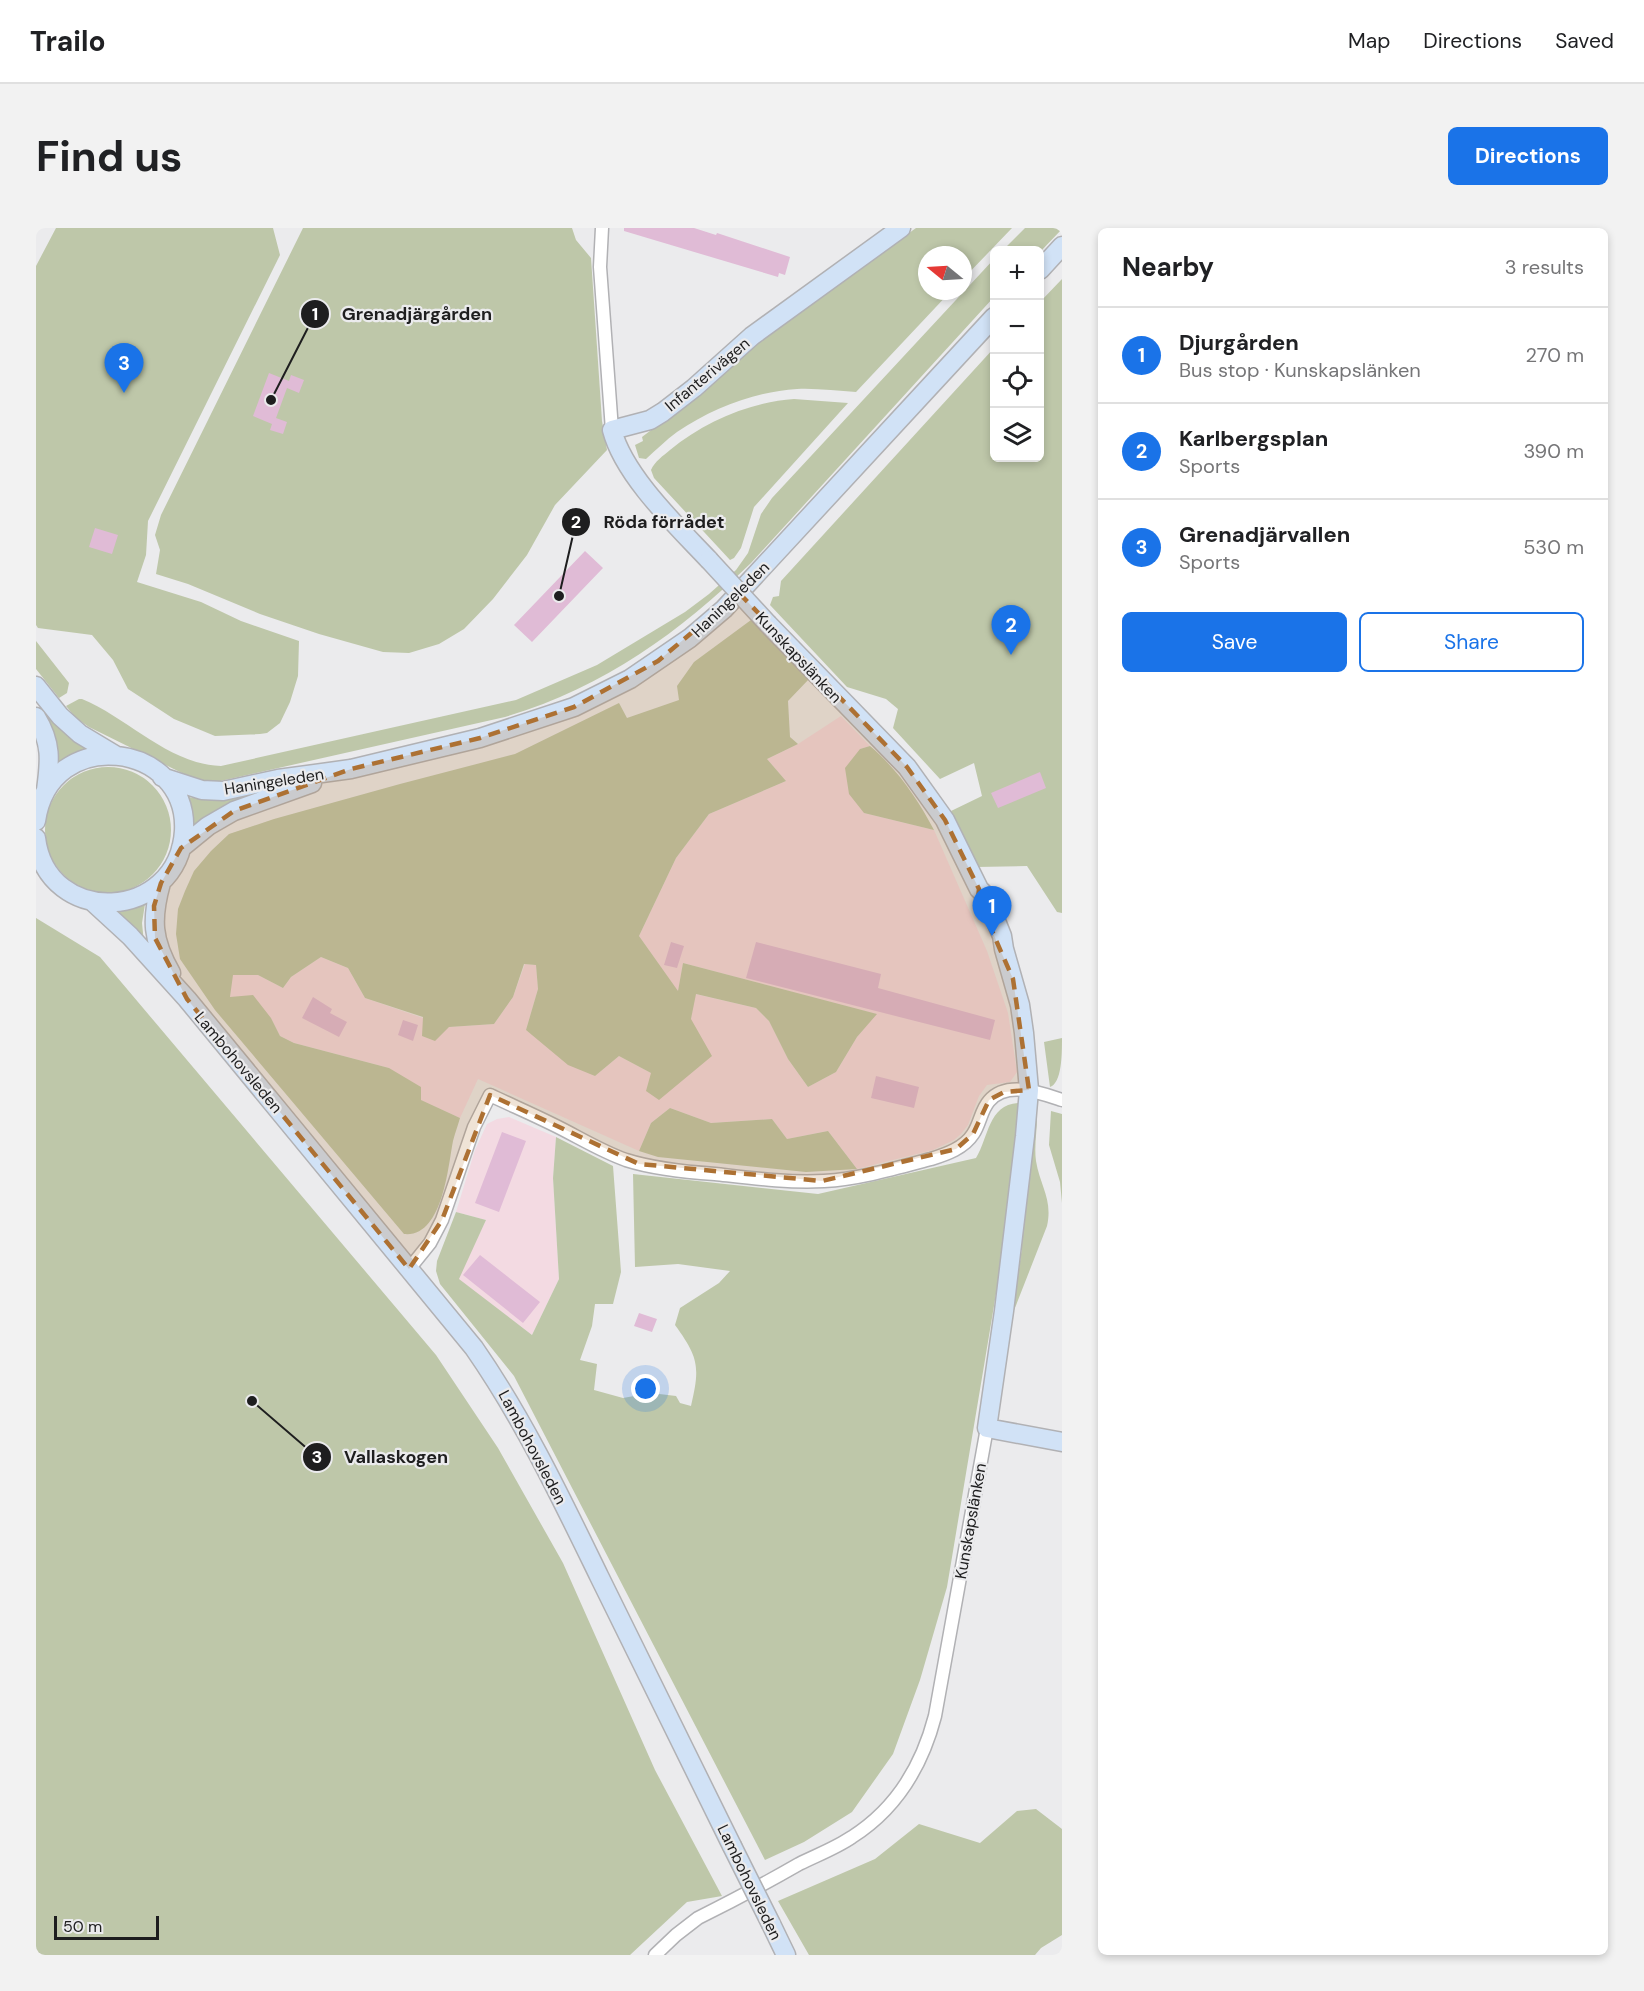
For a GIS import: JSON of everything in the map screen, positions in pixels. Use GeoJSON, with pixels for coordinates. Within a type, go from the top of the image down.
{"type":"FeatureCollection","features":[{"type":"Feature","properties":{"kind":"main road","name":"Infanterivägen"},"geometry":{"type":"LineString","coordinates":[[612,430],[650,420],[663,412],[694,388],[752,336],[901,228]]}},
{"type":"Feature","properties":{"kind":"main road"},"geometry":{"type":"LineString","coordinates":[[1044,266],[1062,246]]}},
{"type":"Feature","properties":{"kind":"main road","name":"Haningeleden"},"geometry":{"type":"LineString","coordinates":[[162,777],[202,790],[223,791],[278,779],[351,769],[480,738],[549,717],[603,693],[658,661],[724,609],[990,321]]}},
{"type":"Feature","properties":{"kind":"main road","name":"Kunskapslänken"},"geometry":{"type":"LineString","coordinates":[[612,430],[617,447],[652,498],[768,624],[907,768],[945,820],[979,889],[978,899],[994,940],[1004,949],[1020,1005],[1029,1090],[1005,1311],[987,1428]]}},
{"type":"Feature","properties":{"kind":"main road"},"geometry":{"type":"LineString","coordinates":[[36,686],[60,716],[80,734],[115,755]]}},
{"type":"Feature","properties":{"kind":"main road"},"geometry":{"type":"LineString","coordinates":[[36,717],[43,729],[49,748],[50,766],[46,790]]}},
{"type":"Feature","properties":{"kind":"main road"},"geometry":{"type":"LineString","coordinates":[[36,820],[38,808],[46,790],[56,777],[83,759],[99,755],[115,755],[133,758],[149,766],[162,777],[174,792],[182,810],[184,829],[182,848],[173,867],[161,883],[146,894],[129,901],[111,904],[93,902],[74,895],[58,883],[45,867],[37,848],[36,838]]}},
{"type":"Feature","properties":{"kind":"main road","name":"Haningeleden"},"geometry":{"type":"LineString","coordinates":[[182,848],[208,826],[234,811],[351,769]]}},
{"type":"Feature","properties":{"kind":"main road","name":"Lambohovsleden"},"geometry":{"type":"LineString","coordinates":[[161,883],[154,906],[155,938],[169,969],[187,999]]}},
{"type":"Feature","properties":{"kind":"main road","name":"Lambohovsleden"},"geometry":{"type":"LineString","coordinates":[[93,902],[130,936],[187,999],[474,1348],[500,1386],[523,1425],[786,1955]]}},
{"type":"Feature","properties":{"kind":"main road"},"geometry":{"type":"LineString","coordinates":[[987,1428],[1062,1442]]}},
{"type":"Feature","properties":{"kind":"street"},"geometry":{"type":"LineString","coordinates":[[602,228],[600,278],[612,430]]}},
{"type":"Feature","properties":{"kind":"street"},"geometry":{"type":"LineString","coordinates":[[409,1269],[430,1243],[442,1220],[474,1127],[490,1095],[553,1124],[609,1154],[639,1164],[776,1180],[822,1181],[855,1177],[932,1159],[956,1149],[973,1134],[984,1109],[997,1094],[1013,1090],[1029,1090],[1062,1100]]}},
{"type":"Feature","properties":{"kind":"street","name":"Kunskapslänken"},"geometry":{"type":"LineString","coordinates":[[655,1955],[698,1918],[851,1838],[883,1813],[898,1797],[911,1777],[922,1756],[935,1716],[987,1428]]}},
{"type":"Feature","properties":{"kind":"highlighted area"},"geometry":{"type":"Polygon","coordinates":[[[739,593],[907,767],[945,820],[979,889],[978,899],[1013,979],[1029,1090],[1004,1092],[989,1100],[973,1134],[956,1149],[822,1181],[639,1164],[490,1095],[442,1220],[409,1269],[187,999],[155,938],[154,906],[161,883],[181,848],[234,811],[351,769],[480,738],[574,707],[658,661],[739,593]]]}},
{"type":"Feature","properties":{"kind":"shaded area"},"geometry":{"type":"Polygon","coordinates":[[[841,716],[870,746],[860,749],[864,813],[934,830],[987,951],[1008,1013],[1017,1072],[1010,1082],[987,1085],[979,1096],[968,1125],[961,1134],[933,1150],[857,1169],[828,1131],[787,1139],[772,1119],[711,1123],[670,1108],[651,1123],[639,1151],[478,1079],[460,1118],[420,1100],[389,1068],[294,1043],[280,1036],[271,1018],[230,997],[232,975],[258,975],[283,988],[291,977],[321,957],[348,968],[365,998],[449,1027],[494,1024],[513,997],[525,964],[536,965],[538,989],[526,1030],[595,1076],[619,1056],[651,1073],[691,1019],[695,994],[756,1008],[769,1021],[788,1059],[808,1087],[836,1072],[857,1037],[876,1014],[683,963],[678,992],[639,936],[676,858],[709,814],[786,781],[767,759],[798,744],[841,716]]]}},
{"type":"Feature","properties":{"kind":"shaded area"},"geometry":{"type":"Polygon","coordinates":[[[509,1117],[556,1137],[553,1178],[559,1279],[532,1335],[458,1279],[486,1220],[456,1212],[475,1150],[487,1124],[509,1117]]]}},
{"type":"Feature","properties":{"kind":"green space"},"geometry":{"type":"Polygon","coordinates":[[[56,228],[273,228],[280,255],[148,521],[146,555],[137,582],[201,602],[241,621],[299,641],[298,676],[290,702],[280,723],[267,733],[215,736],[174,719],[128,689],[113,660],[92,635],[38,628],[36,625],[36,266],[56,228]]]}},
{"type":"Feature","properties":{"kind":"green space"},"geometry":{"type":"Polygon","coordinates":[[[303,228],[572,228],[576,240],[591,258],[602,421],[607,450],[555,505],[527,555],[493,599],[464,629],[439,644],[409,653],[383,652],[319,634],[156,574],[160,550],[155,535],[161,515],[303,228]]]}},
{"type":"Feature","properties":{"kind":"green space"},"geometry":{"type":"Polygon","coordinates":[[[916,228],[1012,228],[995,246],[990,246],[990,251],[972,270],[972,246],[918,246],[918,300],[943,300],[856,392],[797,389],[750,398],[719,409],[691,423],[646,459],[639,458],[635,445],[643,441],[642,437],[701,392],[761,340],[916,228]]]}},
{"type":"Feature","properties":{"kind":"green space"},"geometry":{"type":"Polygon","coordinates":[[[1025,228],[1062,228],[1044,248],[1044,246],[1007,246],[1025,228]]]}},
{"type":"Feature","properties":{"kind":"green space"},"geometry":{"type":"Polygon","coordinates":[[[990,263],[990,301],[751,563],[696,613],[667,635],[607,674],[575,691],[505,717],[216,782],[192,778],[89,727],[76,718],[66,706],[82,699],[184,758],[221,766],[516,700],[597,665],[685,612],[736,570],[748,553],[761,514],[772,498],[956,300],[972,300],[972,283],[990,263]]]}},
{"type":"Feature","properties":{"kind":"green space"},"geometry":{"type":"Polygon","coordinates":[[[1062,279],[1062,913],[1057,912],[1027,866],[976,867],[951,811],[982,796],[974,763],[940,779],[893,728],[898,709],[886,699],[847,687],[770,605],[773,597],[779,596],[781,581],[990,352],[990,462],[1044,462],[1044,298],[1062,279]]]}},
{"type":"Feature","properties":{"kind":"green space"},"geometry":{"type":"Polygon","coordinates":[[[794,399],[848,403],[754,507],[741,548],[730,560],[654,478],[651,470],[657,461],[670,450],[713,422],[761,404],[794,399]]]}},
{"type":"Feature","properties":{"kind":"green space"},"geometry":{"type":"Polygon","coordinates":[[[751,620],[809,679],[788,701],[790,737],[798,744],[767,759],[786,781],[709,814],[676,858],[639,936],[678,991],[683,963],[877,1014],[857,1037],[836,1072],[808,1087],[788,1059],[769,1021],[756,1008],[696,994],[691,1019],[712,1056],[659,1100],[646,1091],[651,1073],[619,1056],[595,1076],[568,1065],[526,1030],[538,989],[536,965],[524,964],[513,997],[494,1024],[449,1027],[435,1041],[422,1036],[423,1017],[365,998],[348,968],[321,957],[291,977],[283,988],[258,975],[233,975],[230,997],[253,995],[271,1018],[280,1036],[294,1043],[389,1068],[421,1087],[421,1100],[460,1118],[453,1141],[446,1182],[435,1213],[427,1225],[417,1232],[404,1234],[215,1010],[180,959],[176,934],[178,909],[194,871],[229,834],[274,819],[515,754],[619,703],[627,718],[679,700],[677,686],[694,662],[751,620]]]}},
{"type":"Feature","properties":{"kind":"green space"},"geometry":{"type":"Polygon","coordinates":[[[36,641],[69,683],[67,693],[59,698],[36,669],[36,641]]]}},
{"type":"Feature","properties":{"kind":"green space"},"geometry":{"type":"Polygon","coordinates":[[[49,714],[90,748],[57,764],[57,743],[45,717],[49,714]]]}},
{"type":"Feature","properties":{"kind":"green space"},"geometry":{"type":"Polygon","coordinates":[[[870,746],[906,785],[934,830],[864,813],[849,794],[845,768],[860,749],[870,746]]]}},
{"type":"Feature","properties":{"kind":"green space"},"geometry":{"type":"Polygon","coordinates":[[[108,767],[132,772],[153,785],[166,806],[171,830],[166,854],[153,875],[132,888],[108,893],[84,888],[63,875],[50,854],[45,830],[50,806],[63,785],[84,772],[108,767]]]}},
{"type":"Feature","properties":{"kind":"green space"},"geometry":{"type":"Polygon","coordinates":[[[268,790],[190,833],[184,796],[216,799],[268,790]]]}},
{"type":"Feature","properties":{"kind":"green space"},"geometry":{"type":"Polygon","coordinates":[[[145,904],[142,923],[144,943],[115,913],[145,904]]]}},
{"type":"Feature","properties":{"kind":"green space"},"geometry":{"type":"Polygon","coordinates":[[[36,918],[100,957],[436,1355],[498,1448],[563,1563],[655,1770],[722,1896],[687,1902],[630,1955],[36,1955],[36,918]]]}},
{"type":"Feature","properties":{"kind":"green space"},"geometry":{"type":"Polygon","coordinates":[[[1062,1038],[1059,1074],[1050,1087],[1044,1042],[1062,1038]]]}},
{"type":"Feature","properties":{"kind":"green space"},"geometry":{"type":"Polygon","coordinates":[[[1018,1103],[1017,1132],[1004,1246],[947,1587],[920,1680],[893,1754],[852,1812],[804,1842],[765,1860],[514,1376],[440,1284],[436,1271],[437,1261],[456,1212],[486,1220],[459,1279],[532,1335],[559,1279],[553,1178],[556,1137],[613,1166],[621,1272],[613,1304],[595,1304],[592,1326],[580,1360],[597,1364],[594,1390],[623,1398],[651,1393],[676,1396],[680,1403],[691,1406],[696,1382],[695,1363],[689,1346],[675,1325],[680,1308],[719,1283],[730,1271],[678,1264],[635,1267],[633,1174],[818,1194],[976,1158],[995,1116],[1008,1105],[1018,1103]]]}},
{"type":"Feature","properties":{"kind":"green space"},"geometry":{"type":"Polygon","coordinates":[[[670,1108],[711,1123],[772,1119],[787,1139],[828,1131],[857,1169],[806,1172],[658,1157],[639,1151],[651,1123],[670,1108]]]}},
{"type":"Feature","properties":{"kind":"green space"},"geometry":{"type":"Polygon","coordinates":[[[1051,1111],[1062,1114],[1062,1203],[1060,1182],[1049,1145],[1051,1111]]]}},
{"type":"Feature","properties":{"kind":"green space"},"geometry":{"type":"Polygon","coordinates":[[[1037,1117],[1036,1161],[1047,1200],[1047,1226],[1013,1313],[1022,1247],[1020,1226],[1030,1145],[1037,1117]]]}},
{"type":"Feature","properties":{"kind":"green space"},"geometry":{"type":"Polygon","coordinates":[[[1036,1809],[1062,1829],[1062,1935],[1041,1948],[1035,1955],[809,1955],[778,1901],[875,1859],[919,1824],[980,1843],[1017,1811],[1036,1809]]]}},
{"type":"Feature","properties":{"kind":"building"},"geometry":{"type":"Polygon","coordinates":[[[624,228],[694,228],[716,235],[717,233],[790,257],[785,275],[779,273],[778,277],[624,231],[624,228]]]}},
{"type":"Feature","properties":{"kind":"building"},"geometry":{"type":"Polygon","coordinates":[[[269,373],[289,381],[291,375],[304,380],[299,393],[287,388],[276,418],[287,422],[283,434],[270,430],[272,424],[253,416],[269,373]]]}},
{"type":"Feature","properties":{"kind":"building"},"geometry":{"type":"Polygon","coordinates":[[[95,528],[118,535],[112,554],[89,547],[95,528]]]}},
{"type":"Feature","properties":{"kind":"building"},"geometry":{"type":"Polygon","coordinates":[[[585,551],[603,568],[532,642],[514,625],[585,551]]]}},
{"type":"Feature","properties":{"kind":"building"},"geometry":{"type":"Polygon","coordinates":[[[1040,772],[1046,788],[998,808],[991,793],[1040,772]]]}},
{"type":"Feature","properties":{"kind":"building"},"geometry":{"type":"Polygon","coordinates":[[[671,942],[684,946],[677,968],[664,965],[671,942]]]}},
{"type":"Feature","properties":{"kind":"building"},"geometry":{"type":"Polygon","coordinates":[[[756,942],[881,974],[878,988],[995,1020],[990,1040],[746,978],[756,942]]]}},
{"type":"Feature","properties":{"kind":"building"},"geometry":{"type":"Polygon","coordinates":[[[313,997],[332,1009],[330,1013],[347,1022],[339,1037],[302,1018],[313,997]]]}},
{"type":"Feature","properties":{"kind":"building"},"geometry":{"type":"Polygon","coordinates":[[[403,1020],[418,1025],[413,1041],[398,1035],[403,1020]]]}},
{"type":"Feature","properties":{"kind":"building"},"geometry":{"type":"Polygon","coordinates":[[[876,1076],[919,1087],[914,1108],[871,1098],[876,1076]]]}},
{"type":"Feature","properties":{"kind":"building"},"geometry":{"type":"Polygon","coordinates":[[[502,1132],[526,1141],[499,1212],[475,1203],[502,1132]]]}},
{"type":"Feature","properties":{"kind":"building"},"geometry":{"type":"Polygon","coordinates":[[[480,1255],[540,1302],[523,1323],[463,1275],[480,1255]]]}},
{"type":"Feature","properties":{"kind":"building"},"geometry":{"type":"Polygon","coordinates":[[[639,1313],[657,1319],[652,1332],[634,1326],[639,1313]]]}},
{"type":"Feature","properties":{"kind":"place","name":"Grenadjärvallen"},"geometry":{"type":"Point","coordinates":[124,393]}},
{"type":"Feature","properties":{"kind":"place","name":"Grenadjärgården"},"geometry":{"type":"Point","coordinates":[271,400]}},
{"type":"Feature","properties":{"kind":"place","name":"Röda förrådet"},"geometry":{"type":"Point","coordinates":[559,596]}},
{"type":"Feature","properties":{"kind":"place","name":"Karlbergsplan"},"geometry":{"type":"Point","coordinates":[1011,655]}},
{"type":"Feature","properties":{"kind":"place","name":"Djurgården"},"geometry":{"type":"Point","coordinates":[992,936]}},
{"type":"Feature","properties":{"kind":"place","name":"Vallaskogen"},"geometry":{"type":"Point","coordinates":[252,1401]}}]}
